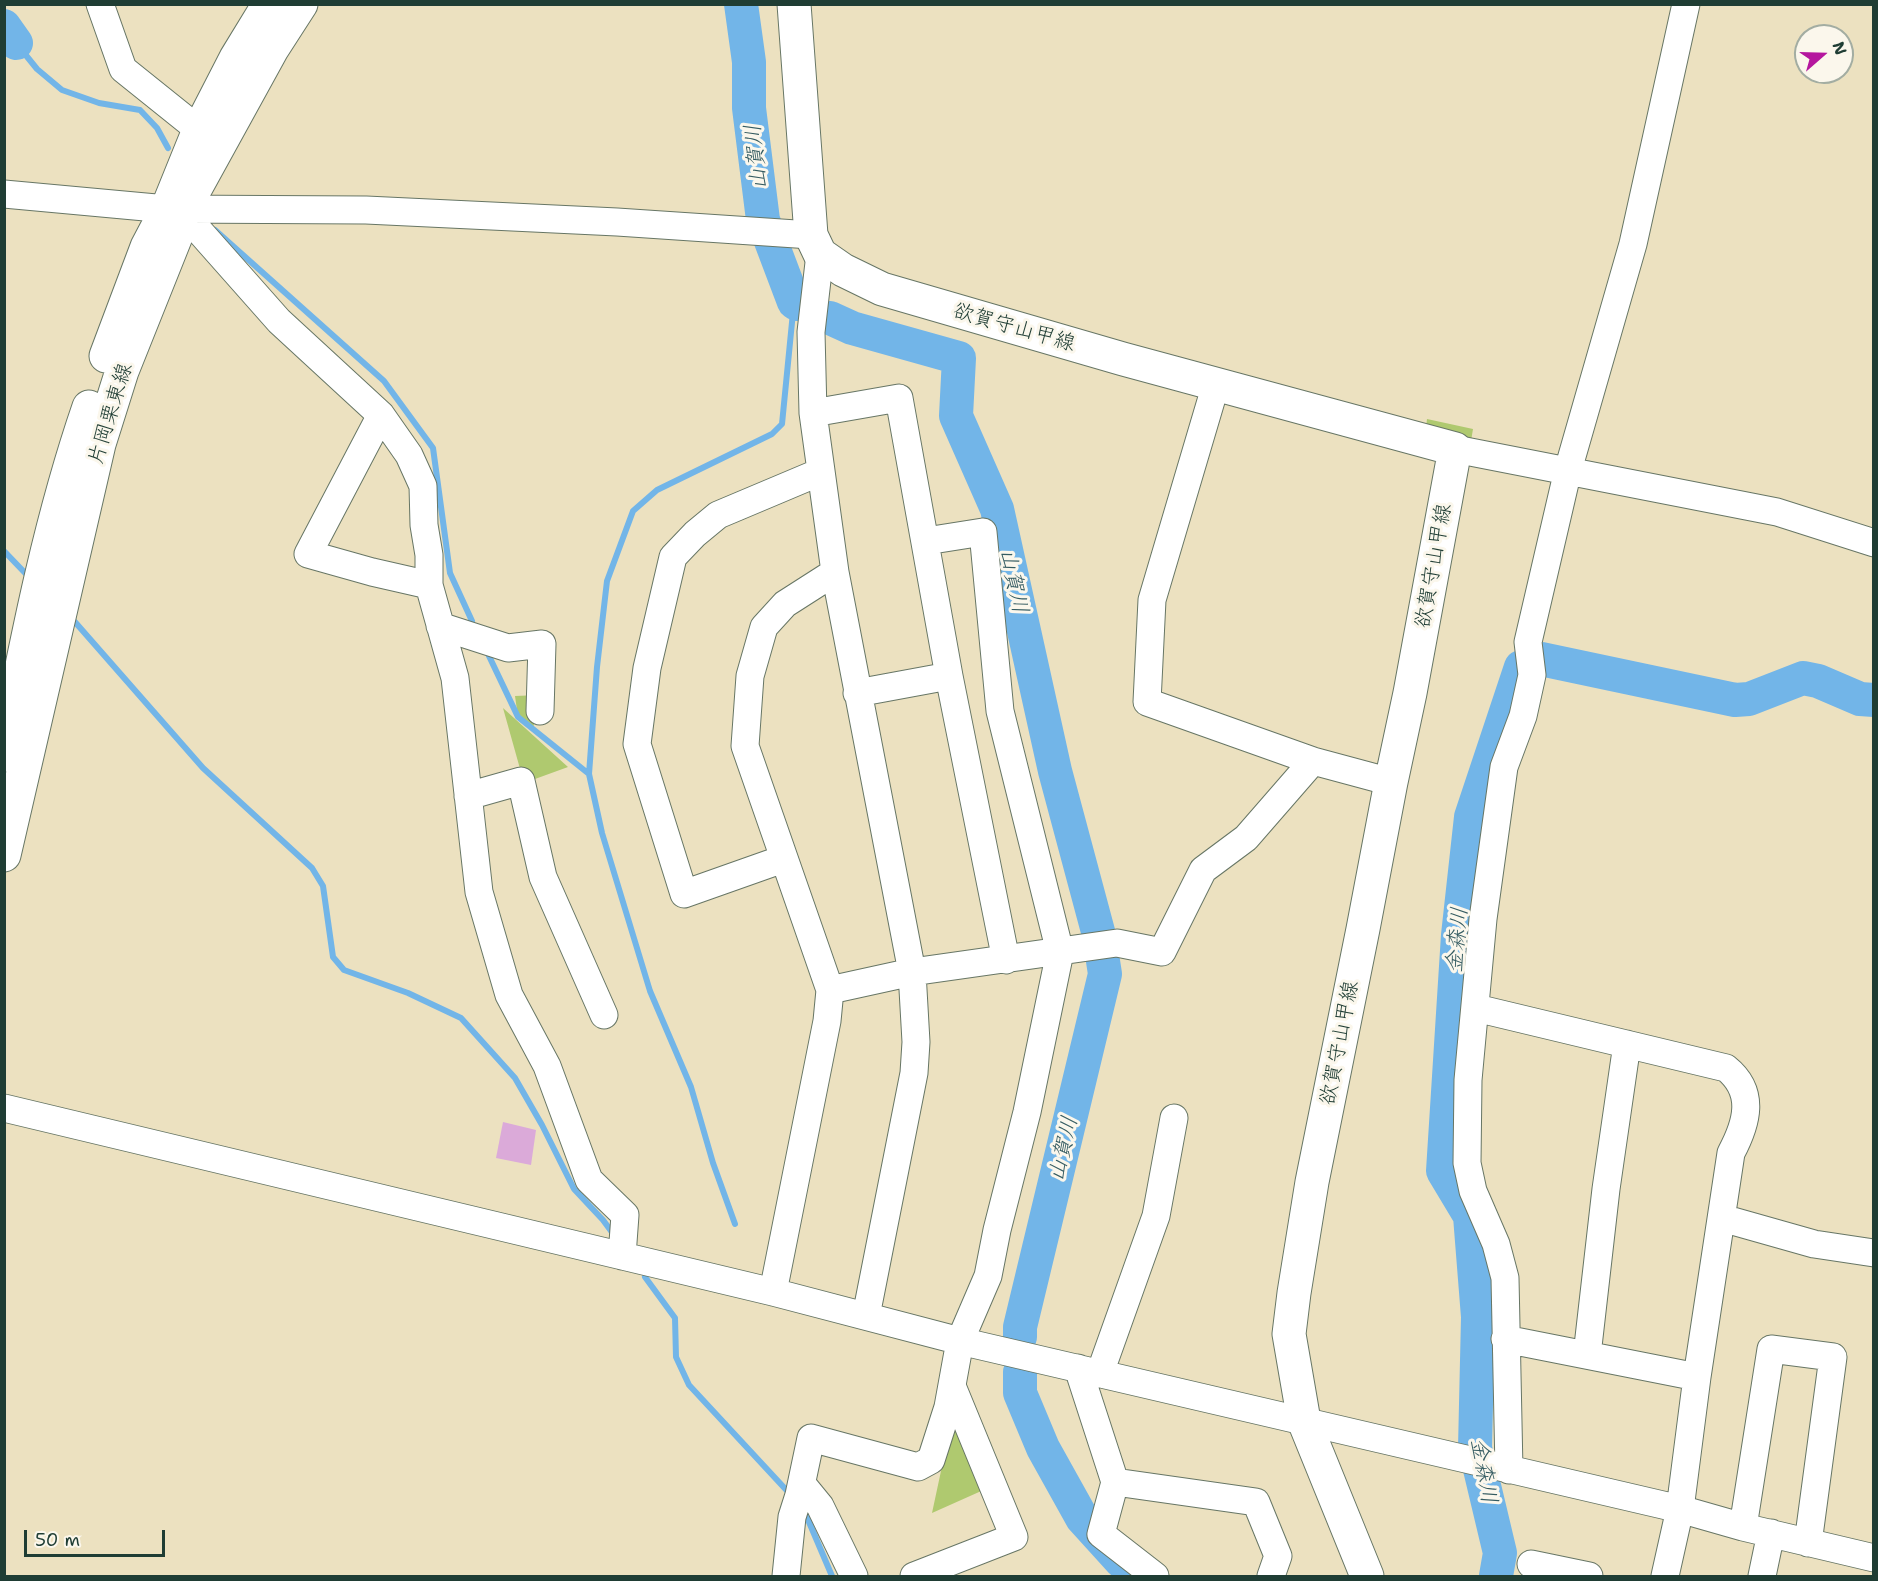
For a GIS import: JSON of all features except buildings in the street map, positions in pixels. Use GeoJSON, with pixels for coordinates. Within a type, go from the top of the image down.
{"type":"FeatureCollection","features":[{"type":"Feature","properties":{"kind":"main road","name":"片岡栗東線"},"geometry":{"type":"LineString","coordinates":[[4,855],[99,444],[122,371],[178,231],[175,209],[199,130],[236,58],[269,4]]}},
{"type":"Feature","properties":{"kind":"main road","name":"片岡栗東線"},"geometry":{"type":"LineString","coordinates":[[4,755],[13,669],[69,466],[121,312],[147,247],[175,209],[301,4]]}},
{"type":"Feature","properties":{"kind":"main road"},"geometry":{"type":"LineString","coordinates":[[794,4],[816,244]]}},
{"type":"Feature","properties":{"kind":"main road","name":"欲賀守山甲線"},"geometry":{"type":"LineString","coordinates":[[816,244],[843,270],[882,290],[1123,359],[1455,449],[1412,682],[1390,782],[1361,941],[1312,1182],[1289,1334],[1304,1421],[1367,1576]]}},
{"type":"Feature","properties":{"kind":"street"},"geometry":{"type":"LineString","coordinates":[[100,4],[123,69],[199,130]]}},
{"type":"Feature","properties":{"kind":"street"},"geometry":{"type":"LineString","coordinates":[[1509,1470],[1505,1278],[1496,1244],[1473,1191],[1467,1163],[1468,1080],[1483,919],[1504,767],[1523,716],[1532,675],[1528,642],[1568,470],[1633,244],[1686,4]]}},
{"type":"Feature","properties":{"kind":"street"},"geometry":{"type":"LineString","coordinates":[[4,194],[175,209],[366,210],[617,222],[816,244],[811,332],[813,413],[820,472],[857,693],[912,972],[916,1042],[914,1074],[866,1316]]}},
{"type":"Feature","properties":{"kind":"street"},"geometry":{"type":"LineString","coordinates":[[175,209],[194,225],[279,321],[381,415],[409,455],[423,486],[424,525],[429,555],[429,585],[455,678],[479,892],[509,995],[547,1066],[589,1180],[625,1215],[622,1256]]}},
{"type":"Feature","properties":{"kind":"street"},"geometry":{"type":"LineString","coordinates":[[1216,384],[1152,600],[1147,702],[1313,761],[1390,782]]}},
{"type":"Feature","properties":{"kind":"street"},"geometry":{"type":"LineString","coordinates":[[813,413],[899,398],[949,676],[1006,960]]}},
{"type":"Feature","properties":{"kind":"street"},"geometry":{"type":"LineString","coordinates":[[381,415],[308,554],[372,573],[429,585]]}},
{"type":"Feature","properties":{"kind":"street"},"geometry":{"type":"LineString","coordinates":[[1455,449],[1778,512],[1874,543]]}},
{"type":"Feature","properties":{"kind":"street"},"geometry":{"type":"LineString","coordinates":[[783,859],[684,894],[637,744],[647,668],[672,557],[718,515],[820,472]]}},
{"type":"Feature","properties":{"kind":"street"},"geometry":{"type":"LineString","coordinates":[[786,1576],[797,1499],[811,1438],[918,1467],[931,1460],[948,1407],[960,1341],[988,1276],[997,1230],[1027,1112],[1060,952],[1000,711],[983,532],[926,541]]}},
{"type":"Feature","properties":{"kind":"street"},"geometry":{"type":"LineString","coordinates":[[773,1292],[827,1021],[830,990],[745,746],[750,676],[764,627],[784,604],[835,572]]}},
{"type":"Feature","properties":{"kind":"street"},"geometry":{"type":"LineString","coordinates":[[441,626],[508,648],[542,644],[540,711]]}},
{"type":"Feature","properties":{"kind":"street"},"geometry":{"type":"LineString","coordinates":[[857,693],[949,676]]}},
{"type":"Feature","properties":{"kind":"street"},"geometry":{"type":"LineString","coordinates":[[830,990],[912,972],[1117,943],[1162,952],[1203,870],[1246,838],[1313,761]]}},
{"type":"Feature","properties":{"kind":"street"},"geometry":{"type":"LineString","coordinates":[[468,796],[521,781],[543,878],[604,1015]]}},
{"type":"Feature","properties":{"kind":"street"},"geometry":{"type":"LineString","coordinates":[[1476,1008],[1726,1068],[1736,1076],[1743,1089],[1746,1112],[1743,1131],[1731,1152],[1697,1377],[1680,1509],[1665,1576]]}},
{"type":"Feature","properties":{"kind":"street"},"geometry":{"type":"LineString","coordinates":[[1587,1355],[1606,1189],[1627,1044]]}},
{"type":"Feature","properties":{"kind":"street"},"geometry":{"type":"LineString","coordinates":[[4,1108],[773,1292],[960,1341],[1680,1509],[1743,1527],[1874,1558]]}},
{"type":"Feature","properties":{"kind":"street"},"geometry":{"type":"LineString","coordinates":[[1155,1576],[1101,1534],[1115,1482],[1089,1371],[1156,1216],[1174,1118]]}},
{"type":"Feature","properties":{"kind":"street"},"geometry":{"type":"LineString","coordinates":[[1722,1218],[1814,1244],[1874,1253]]}},
{"type":"Feature","properties":{"kind":"street"},"geometry":{"type":"LineString","coordinates":[[1505,1339],[1697,1377]]}},
{"type":"Feature","properties":{"kind":"street"},"geometry":{"type":"LineString","coordinates":[[1743,1527],[1772,1349],[1833,1357],[1808,1543]]}},
{"type":"Feature","properties":{"kind":"street"},"geometry":{"type":"LineString","coordinates":[[914,1576],[1014,1536],[952,1386]]}},
{"type":"Feature","properties":{"kind":"street"},"geometry":{"type":"LineString","coordinates":[[1115,1482],[1256,1502],[1278,1556],[1271,1576]]}},
{"type":"Feature","properties":{"kind":"street"},"geometry":{"type":"LineString","coordinates":[[797,1499],[820,1506],[854,1576]]}},
{"type":"Feature","properties":{"kind":"street"},"geometry":{"type":"LineString","coordinates":[[1762,1576],[1771,1533]]}},
{"type":"Feature","properties":{"kind":"street"},"geometry":{"type":"LineString","coordinates":[[1531,1564],[1590,1576]]}},
{"type":"Feature","properties":{"kind":"green space"},"geometry":{"type":"Polygon","coordinates":[[[1427,419],[1473,429],[1470,447],[1425,436],[1427,419]]]}},
{"type":"Feature","properties":{"kind":"green space"},"geometry":{"type":"Polygon","coordinates":[[[540,695],[533,729],[518,717],[515,696],[540,695]]]}},
{"type":"Feature","properties":{"kind":"green space"},"geometry":{"type":"Polygon","coordinates":[[[503,708],[568,767],[524,783],[503,708]]]}},
{"type":"Feature","properties":{"kind":"green space"},"geometry":{"type":"Polygon","coordinates":[[[953,1415],[988,1488],[932,1513],[953,1415]]]}},
{"type":"Feature","properties":{"kind":"waterway","name":"山賀川"},"geometry":{"type":"LineString","coordinates":[[741,4],[749,62],[749,108],[763,220],[794,302],[797,304]]}},
{"type":"Feature","properties":{"kind":"waterway"},"geometry":{"type":"LineString","coordinates":[[4,26],[16,43]]}},
{"type":"Feature","properties":{"kind":"waterway"},"geometry":{"type":"LineString","coordinates":[[16,43],[37,69],[62,90],[99,103],[140,110],[157,128],[168,148]]}},
{"type":"Feature","properties":{"kind":"waterway"},"geometry":{"type":"LineString","coordinates":[[215,230],[384,381],[433,448],[450,573],[472,621]]}},
{"type":"Feature","properties":{"kind":"waterway"},"geometry":{"type":"LineString","coordinates":[[735,1224],[713,1163],[691,1087],[650,991],[602,833],[589,774],[597,667],[607,581],[633,511],[657,490],[772,434],[782,424],[794,302]]}},
{"type":"Feature","properties":{"kind":"waterway","name":"山賀川"},"geometry":{"type":"LineString","coordinates":[[830,318],[852,328],[959,358],[956,416],[997,509],[1055,771],[1100,939]]}},
{"type":"Feature","properties":{"kind":"waterway"},"geometry":{"type":"LineString","coordinates":[[4,551],[27,575]]}},
{"type":"Feature","properties":{"kind":"waterway"},"geometry":{"type":"LineString","coordinates":[[75,622],[203,768],[312,868],[323,886],[333,957],[344,970],[408,993],[461,1018],[515,1078],[574,1189],[614,1235]]}},
{"type":"Feature","properties":{"kind":"waterway"},"geometry":{"type":"LineString","coordinates":[[489,656],[518,717],[589,774]]}},
{"type":"Feature","properties":{"kind":"waterway","name":"金森川"},"geometry":{"type":"LineString","coordinates":[[1496,1576],[1500,1553],[1475,1448],[1478,1317],[1470,1216],[1443,1171],[1458,935],[1471,817],[1521,667],[1541,659],[1735,700],[1749,699],[1803,678],[1818,681],[1860,699],[1874,700]]}},
{"type":"Feature","properties":{"kind":"waterway","name":"山賀川"},"geometry":{"type":"LineString","coordinates":[[1020,1337],[1020,1327],[1105,974],[1103,961]]}},
{"type":"Feature","properties":{"kind":"waterway"},"geometry":{"type":"LineString","coordinates":[[645,1277],[675,1318],[676,1357],[689,1385],[790,1494]]}},
{"type":"Feature","properties":{"kind":"waterway","name":"山賀川"},"geometry":{"type":"LineString","coordinates":[[1020,1372],[1020,1393],[1043,1448],[1082,1518],[1121,1561]]}},
{"type":"Feature","properties":{"kind":"waterway"},"geometry":{"type":"LineString","coordinates":[[803,1508],[832,1576]]}}]}
